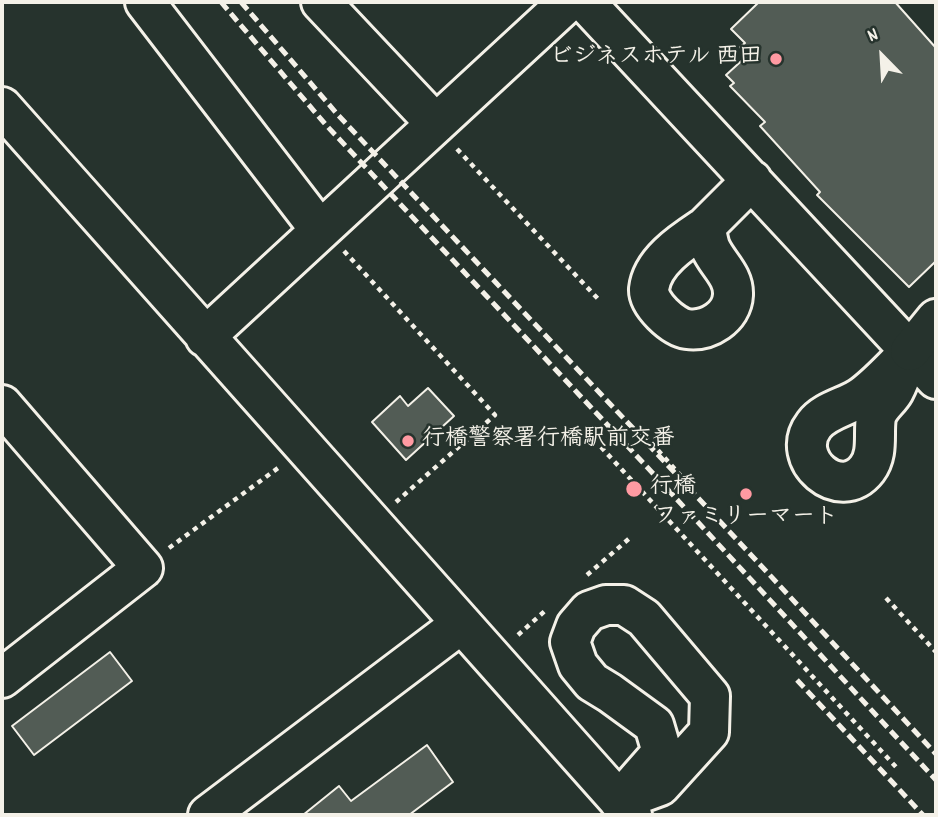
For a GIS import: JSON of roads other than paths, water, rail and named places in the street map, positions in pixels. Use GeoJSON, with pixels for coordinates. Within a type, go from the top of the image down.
{"type":"FeatureCollection","features":[{"type":"Feature","properties":{"kind":"street"},"geometry":{"type":"LineString","coordinates":[[145,2],[332,240]]}},
{"type":"Feature","properties":{"kind":"street"},"geometry":{"type":"LineString","coordinates":[[321,2],[446,136]]}},
{"type":"Feature","properties":{"kind":"street"},"geometry":{"type":"LineString","coordinates":[[205,337],[332,240],[446,136],[568,2]]}},
{"type":"Feature","properties":{"kind":"street"},"geometry":{"type":"LineString","coordinates":[[584,2],[936,379]]}},
{"type":"Feature","properties":{"kind":"street"},"geometry":{"type":"LineString","coordinates":[[6,119],[205,337],[625,808]]}},
{"type":"Feature","properties":{"kind":"street"},"geometry":{"type":"LineString","coordinates":[[705,227],[752,180]]}},
{"type":"Feature","properties":{"kind":"street"},"geometry":{"type":"LineString","coordinates":[[910,351],[936,319]]}},
{"type":"Feature","properties":{"kind":"street"},"geometry":{"type":"LineString","coordinates":[[2,405],[143,568],[4,672]]}},
{"type":"Feature","properties":{"kind":"street"},"geometry":{"type":"LineString","coordinates":[[606,605],[624,605],[644,618],[710,696],[709,732],[660,786],[625,808],[662,752],[654,725],[592,682],[578,665],[570,642],[576,626],[589,611],[606,605]]}},
{"type":"Feature","properties":{"kind":"street"},"geometry":{"type":"LineString","coordinates":[[208,815],[461,624]]}},
{"type":"Feature","properties":{"kind":"railway"},"geometry":{"type":"LineString","coordinates":[[221,2],[326,125],[936,780]]}},
{"type":"Feature","properties":{"kind":"railway"},"geometry":{"type":"LineString","coordinates":[[241,2],[338,115],[936,754]]}},
{"type":"Feature","properties":{"kind":"railway"},"geometry":{"type":"LineString","coordinates":[[797,680],[923,815]]}},
{"type":"Feature","properties":{"kind":"place","name":"ビジネスホテル 西田"},"geometry":{"type":"Point","coordinates":[776,59]}},
{"type":"Feature","properties":{"kind":"place","name":"行橋警察署行橋駅前交番"},"geometry":{"type":"Point","coordinates":[408,441]}},
{"type":"Feature","properties":{"kind":"place","name":"行橋"},"geometry":{"type":"Point","coordinates":[634,489]}},
{"type":"Feature","properties":{"kind":"place","name":"ファミリーマート"},"geometry":{"type":"Point","coordinates":[746,494]}}]}
